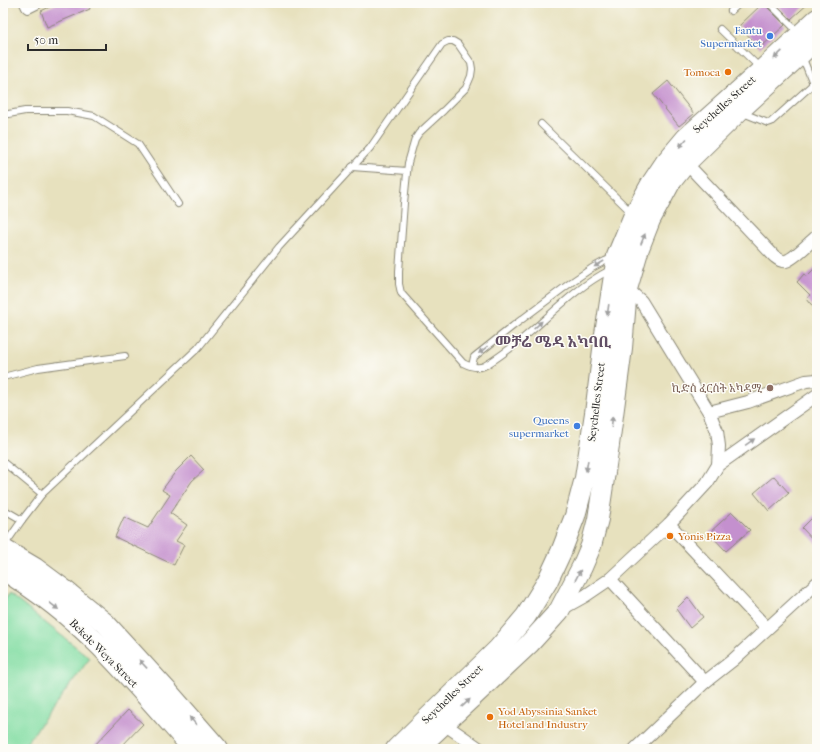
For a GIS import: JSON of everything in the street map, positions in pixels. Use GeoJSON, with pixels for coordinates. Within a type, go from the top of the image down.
{"type":"FeatureCollection","features":[{"type":"Feature","properties":{"kind":"main road","name":"Seychelles Street"},"geometry":{"type":"LineString","coordinates":[[417,749],[530,644],[559,611],[582,568],[591,546],[598,519],[622,348],[624,268],[639,248],[650,220],[670,183],[686,163],[806,42],[817,19]]}},
{"type":"Feature","properties":{"kind":"main road","name":"Seychelles Street"},"geometry":{"type":"LineString","coordinates":[[396,749],[498,649],[526,616],[547,582],[561,552],[574,516],[585,478],[601,364],[624,268],[634,215],[654,178],[686,138],[762,70],[806,42]]}},
{"type":"Feature","properties":{"kind":"main road"},"geometry":{"type":"LineString","coordinates":[[3,548],[35,568],[105,623],[218,749]]}},
{"type":"Feature","properties":{"kind":"main road","name":"Bekele Weya Street"},"geometry":{"type":"LineString","coordinates":[[3,570],[23,582],[71,619],[101,647],[193,749]]}},
{"type":"Feature","properties":{"kind":"street"},"geometry":{"type":"LineString","coordinates":[[26,3],[28,7],[36,3]]}},
{"type":"Feature","properties":{"kind":"street"},"geometry":{"type":"LineString","coordinates":[[686,163],[780,261],[793,257],[817,236]]}},
{"type":"Feature","properties":{"kind":"street"},"geometry":{"type":"LineString","coordinates":[[624,268],[633,294],[641,301],[709,412],[717,431],[719,446],[718,465]]}},
{"type":"Feature","properties":{"kind":"street"},"geometry":{"type":"LineString","coordinates":[[709,412],[748,402],[806,382],[817,380]]}},
{"type":"Feature","properties":{"kind":"street"},"geometry":{"type":"LineString","coordinates":[[559,611],[610,579],[669,524],[707,483],[718,465],[817,395]]}},
{"type":"Feature","properties":{"kind":"street"},"geometry":{"type":"LineString","coordinates":[[669,524],[767,628]]}},
{"type":"Feature","properties":{"kind":"street"},"geometry":{"type":"LineString","coordinates":[[610,579],[705,682]]}},
{"type":"Feature","properties":{"kind":"street"},"geometry":{"type":"LineString","coordinates":[[636,749],[705,682],[733,660],[817,583]]}},
{"type":"Feature","properties":{"kind":"street"},"geometry":{"type":"LineString","coordinates":[[444,724],[480,749]]}},
{"type":"Feature","properties":{"kind":"lane"},"geometry":{"type":"LineString","coordinates":[[731,11],[740,3]]}},
{"type":"Feature","properties":{"kind":"lane"},"geometry":{"type":"LineString","coordinates":[[739,111],[768,123],[771,122],[812,85],[806,42],[769,3]]}},
{"type":"Feature","properties":{"kind":"lane"},"geometry":{"type":"LineString","coordinates":[[720,29],[762,70]]}},
{"type":"Feature","properties":{"kind":"lane"},"geometry":{"type":"LineString","coordinates":[[3,548],[42,494],[198,348],[278,247],[370,148],[442,44],[448,41],[453,41],[458,44],[471,63],[471,76],[466,88],[419,133],[411,150],[407,171],[404,203],[399,271],[400,293],[463,363],[479,367],[484,366],[526,337],[576,292],[598,276],[624,268]]}},
{"type":"Feature","properties":{"kind":"lane"},"geometry":{"type":"LineString","coordinates":[[3,115],[25,110],[67,110],[94,116],[138,144],[178,204]]}},
{"type":"Feature","properties":{"kind":"lane"},"geometry":{"type":"LineString","coordinates":[[541,124],[634,215]]}},
{"type":"Feature","properties":{"kind":"lane"},"geometry":{"type":"LineString","coordinates":[[352,167],[407,171]]}},
{"type":"Feature","properties":{"kind":"lane"},"geometry":{"type":"LineString","coordinates":[[472,366],[474,356],[592,268],[605,261],[624,268]]}},
{"type":"Feature","properties":{"kind":"lane"},"geometry":{"type":"LineString","coordinates":[[3,377],[38,368],[125,356]]}},
{"type":"Feature","properties":{"kind":"lane"},"geometry":{"type":"LineString","coordinates":[[3,462],[42,494]]}},
{"type":"Feature","properties":{"kind":"lane"},"geometry":{"type":"LineString","coordinates":[[3,509],[22,520]]}},
{"type":"Feature","properties":{"kind":"green space"},"geometry":{"type":"Polygon","coordinates":[[[9,594],[90,658],[22,749],[3,749],[3,602],[9,594]]]}},
{"type":"Feature","properties":{"kind":"building"},"geometry":{"type":"Polygon","coordinates":[[[58,3],[88,3],[90,9],[47,27],[41,11],[58,3]]]}},
{"type":"Feature","properties":{"kind":"building"},"geometry":{"type":"Polygon","coordinates":[[[763,3],[765,3],[766,6],[785,25],[760,48],[739,26],[763,3]]]}},
{"type":"Feature","properties":{"kind":"building"},"geometry":{"type":"Polygon","coordinates":[[[775,3],[809,3],[791,19],[775,3]]]}},
{"type":"Feature","properties":{"kind":"building"},"geometry":{"type":"Polygon","coordinates":[[[668,81],[694,114],[679,126],[653,94],[668,81]]]}},
{"type":"Feature","properties":{"kind":"building"},"geometry":{"type":"Polygon","coordinates":[[[817,266],[817,312],[807,299],[810,295],[797,282],[804,274],[807,276],[817,266]]]}},
{"type":"Feature","properties":{"kind":"building"},"geometry":{"type":"Polygon","coordinates":[[[191,456],[204,470],[192,481],[170,513],[187,525],[176,541],[184,545],[174,565],[115,537],[124,517],[148,528],[170,495],[162,490],[176,471],[191,456]]]}},
{"type":"Feature","properties":{"kind":"building"},"geometry":{"type":"Polygon","coordinates":[[[774,476],[789,493],[769,511],[754,493],[774,476]]]}},
{"type":"Feature","properties":{"kind":"building"},"geometry":{"type":"Polygon","coordinates":[[[732,512],[750,530],[726,551],[709,533],[732,512]]]}},
{"type":"Feature","properties":{"kind":"building"},"geometry":{"type":"Polygon","coordinates":[[[817,513],[817,544],[802,528],[817,513]]]}},
{"type":"Feature","properties":{"kind":"building"},"geometry":{"type":"Polygon","coordinates":[[[688,597],[703,617],[690,628],[676,609],[688,597]]]}},
{"type":"Feature","properties":{"kind":"building"},"geometry":{"type":"Polygon","coordinates":[[[128,710],[143,724],[119,749],[91,749],[128,710]]]}},
{"type":"Feature","properties":{"kind":"place","name":"Fantu Supermarket"},"geometry":{"type":"Point","coordinates":[770,36]}},
{"type":"Feature","properties":{"kind":"place","name":"Tomoca"},"geometry":{"type":"Point","coordinates":[728,72]}},
{"type":"Feature","properties":{"kind":"place","name":"ኪድስ ፈርስት አካዳሚ"},"geometry":{"type":"Point","coordinates":[770,388]}},
{"type":"Feature","properties":{"kind":"place","name":"Queens supermarket"},"geometry":{"type":"Point","coordinates":[577,426]}},
{"type":"Feature","properties":{"kind":"place","name":"Yonis Pizza"},"geometry":{"type":"Point","coordinates":[670,536]}},
{"type":"Feature","properties":{"kind":"place","name":"Yod Abyssinia Sanket Hotel and Industry"},"geometry":{"type":"Point","coordinates":[490,717]}},
{"type":"Feature","properties":{"kind":"district","name":"መቻሬ ሜዳ አካባቢ"},"geometry":{"type":"Point","coordinates":[553,342]}}]}
